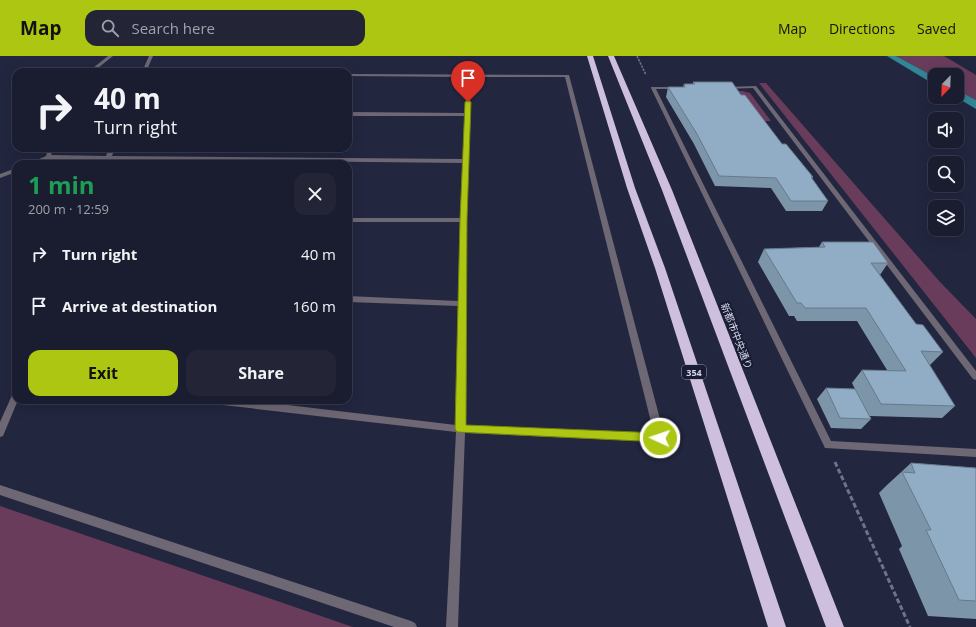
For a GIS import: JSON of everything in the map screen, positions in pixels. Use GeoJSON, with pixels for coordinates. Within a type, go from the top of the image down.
{"type":"FeatureCollection","features":[{"type":"Feature","properties":{"kind":"highway","name":"354"},"geometry":{"type":"LineString","coordinates":[[590,56],[631,188],[663,275],[777,627]]}},
{"type":"Feature","properties":{"kind":"highway","name":"新都市中央通り"},"geometry":{"type":"LineString","coordinates":[[611,56],[667,190],[836,627]]}},
{"type":"Feature","properties":{"kind":"street"},"geometry":{"type":"LineString","coordinates":[[95,68],[111,56]]}},
{"type":"Feature","properties":{"kind":"street"},"geometry":{"type":"LineString","coordinates":[[146,68],[151,56]]}},
{"type":"Feature","properties":{"kind":"street"},"geometry":{"type":"LineString","coordinates":[[248,404],[460,429],[660,438],[567,76],[352,74]]}},
{"type":"Feature","properties":{"kind":"street"},"geometry":{"type":"LineString","coordinates":[[452,627],[460,429],[463,220],[470,76]]}},
{"type":"Feature","properties":{"kind":"street"},"geometry":{"type":"LineString","coordinates":[[723,88],[754,87],[976,376]]}},
{"type":"Feature","properties":{"kind":"street"},"geometry":{"type":"LineString","coordinates":[[684,88],[653,88],[828,445],[976,453]]}},
{"type":"Feature","properties":{"kind":"street"},"geometry":{"type":"LineString","coordinates":[[352,114],[468,115]]}},
{"type":"Feature","properties":{"kind":"street"},"geometry":{"type":"LineString","coordinates":[[48,157],[50,152]]}},
{"type":"Feature","properties":{"kind":"street"},"geometry":{"type":"LineString","coordinates":[[108,158],[110,152]]}},
{"type":"Feature","properties":{"kind":"street"},"geometry":{"type":"LineString","coordinates":[[41,160],[48,157],[346,160]]}},
{"type":"Feature","properties":{"kind":"street"},"geometry":{"type":"LineString","coordinates":[[352,160],[465,161]]}},
{"type":"Feature","properties":{"kind":"street"},"geometry":{"type":"LineString","coordinates":[[0,176],[12,172]]}},
{"type":"Feature","properties":{"kind":"street"},"geometry":{"type":"LineString","coordinates":[[352,220],[463,220]]}},
{"type":"Feature","properties":{"kind":"street"},"geometry":{"type":"LineString","coordinates":[[352,299],[462,304]]}},
{"type":"Feature","properties":{"kind":"street"},"geometry":{"type":"LineString","coordinates":[[0,433],[12,404]]}},
{"type":"Feature","properties":{"kind":"street"},"geometry":{"type":"LineString","coordinates":[[0,490],[411,627]]}},
{"type":"Feature","properties":{"kind":"path"},"geometry":{"type":"LineString","coordinates":[[637,56],[653,88]]}},
{"type":"Feature","properties":{"kind":"path"},"geometry":{"type":"LineString","coordinates":[[828,445],[910,627]]}},
{"type":"Feature","properties":{"kind":"shaded area"},"geometry":{"type":"Polygon","coordinates":[[[887,56],[896,56],[928,73],[928,81],[887,56]]]}},
{"type":"Feature","properties":{"kind":"shaded area"},"geometry":{"type":"Polygon","coordinates":[[[896,56],[944,56],[976,75],[976,100],[964,94],[964,68],[928,68],[928,73],[896,56]]]}},
{"type":"Feature","properties":{"kind":"shaded area"},"geometry":{"type":"Polygon","coordinates":[[[759,83],[766,83],[940,282],[976,319],[976,358],[759,83]]]}},
{"type":"Feature","properties":{"kind":"shaded area"},"geometry":{"type":"Polygon","coordinates":[[[736,91],[750,93],[771,121],[756,121],[736,91]]]}},
{"type":"Feature","properties":{"kind":"shaded area"},"geometry":{"type":"Polygon","coordinates":[[[964,94],[976,100],[976,109],[964,102],[964,94]]]}},
{"type":"Feature","properties":{"kind":"shaded area"},"geometry":{"type":"Polygon","coordinates":[[[0,506],[353,627],[0,627],[0,506]]]}},
{"type":"Feature","properties":{"kind":"building"},"geometry":{"type":"Polygon","coordinates":[[[693,82],[732,82],[741,95],[745,95],[782,144],[786,144],[813,177],[811,177],[828,201],[791,201],[776,178],[719,176],[697,134],[668,87],[685,87],[684,84],[695,84],[693,82]]]}},
{"type":"Feature","properties":{"kind":"building"},"geometry":{"type":"Polygon","coordinates":[[[822,242],[873,242],[888,263],[871,263],[916,324],[923,325],[943,352],[921,351],[955,406],[881,404],[862,370],[906,371],[866,308],[805,308],[801,303],[797,303],[764,249],[825,247],[822,242]]]}},
{"type":"Feature","properties":{"kind":"building"},"geometry":{"type":"Polygon","coordinates":[[[826,388],[855,389],[871,419],[840,418],[826,388]]]}},
{"type":"Feature","properties":{"kind":"building"},"geometry":{"type":"Polygon","coordinates":[[[911,463],[976,468],[976,601],[959,600],[926,530],[931,530],[902,472],[915,473],[911,463]]]}},
{"type":"Feature","properties":{"kind":"route"},"geometry":{"type":"LineString","coordinates":[[468,102],[463,220],[460,429],[660,438]]}}]}
